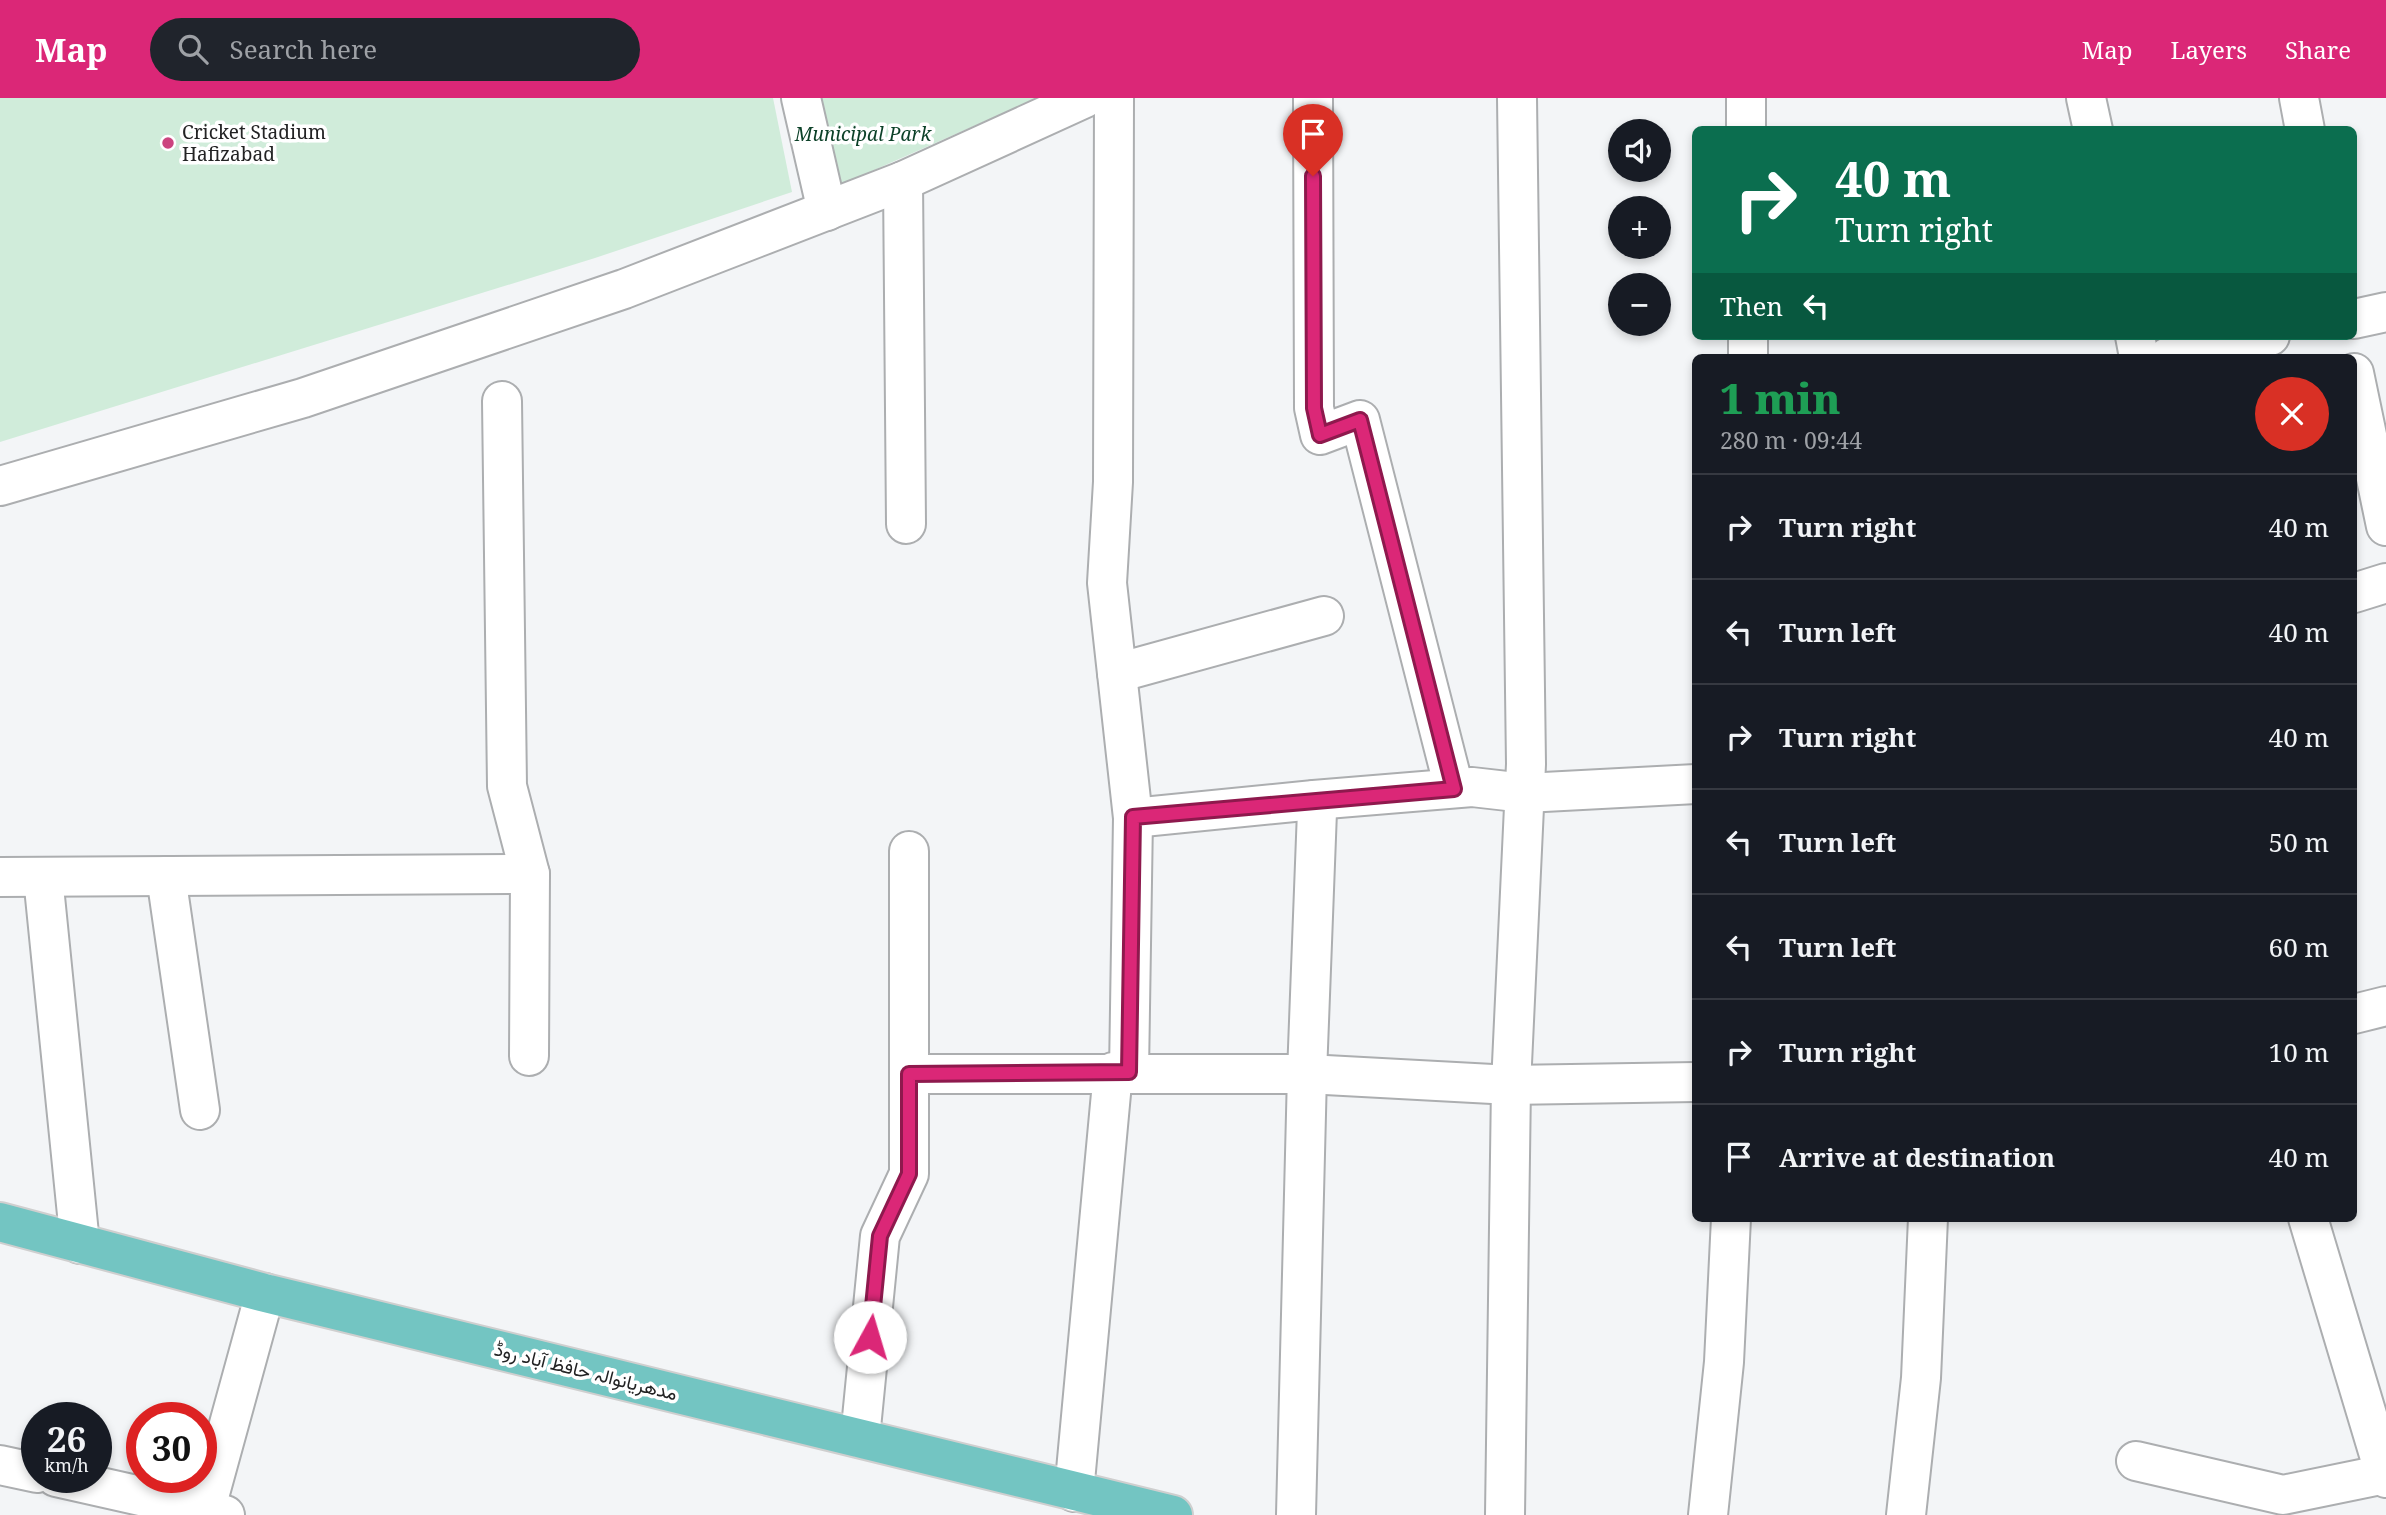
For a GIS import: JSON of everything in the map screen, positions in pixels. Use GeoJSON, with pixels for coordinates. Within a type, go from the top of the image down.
{"type":"FeatureCollection","features":[{"type":"Feature","properties":{"kind":"main road","name":"مدھریانوالہ حافظ آباد روڈ"},"geometry":{"type":"LineString","coordinates":[[0,1222],[265,1293],[1172,1515]]}},
{"type":"Feature","properties":{"kind":"street"},"geometry":{"type":"LineString","coordinates":[[801,98],[827,211]]}},
{"type":"Feature","properties":{"kind":"street"},"geometry":{"type":"LineString","coordinates":[[0,486],[316,393],[625,289],[903,181],[1085,98]]}},
{"type":"Feature","properties":{"kind":"street"},"geometry":{"type":"LineString","coordinates":[[1073,1492],[1121,1072],[1133,817],[1107,583],[1113,482],[1114,98]]}},
{"type":"Feature","properties":{"kind":"street"},"geometry":{"type":"LineString","coordinates":[[1313,98],[1314,408],[1320,435],[1360,420],[1454,789]]}},
{"type":"Feature","properties":{"kind":"street"},"geometry":{"type":"LineString","coordinates":[[1505,1515],[1511,1085],[1525,793],[1517,98]]}},
{"type":"Feature","properties":{"kind":"street"},"geometry":{"type":"LineString","coordinates":[[1746,98],[1746,126]]}},
{"type":"Feature","properties":{"kind":"street"},"geometry":{"type":"LineString","coordinates":[[2087,98],[2092,126]]}},
{"type":"Feature","properties":{"kind":"street"},"geometry":{"type":"LineString","coordinates":[[2299,98],[2304,126]]}},
{"type":"Feature","properties":{"kind":"street"},"geometry":{"type":"LineString","coordinates":[[903,181],[906,524]]}},
{"type":"Feature","properties":{"kind":"street"},"geometry":{"type":"LineString","coordinates":[[2357,318],[2386,312]]}},
{"type":"Feature","properties":{"kind":"street"},"geometry":{"type":"LineString","coordinates":[[2183,354],[2251,340]]}},
{"type":"Feature","properties":{"kind":"street"},"geometry":{"type":"LineString","coordinates":[[2357,387],[2386,526]]}},
{"type":"Feature","properties":{"kind":"street"},"geometry":{"type":"LineString","coordinates":[[502,401],[507,786],[530,874],[529,1056]]}},
{"type":"Feature","properties":{"kind":"street"},"geometry":{"type":"LineString","coordinates":[[2357,592],[2386,583]]}},
{"type":"Feature","properties":{"kind":"street"},"geometry":{"type":"LineString","coordinates":[[1117,673],[1324,616]]}},
{"type":"Feature","properties":{"kind":"street"},"geometry":{"type":"LineString","coordinates":[[1133,817],[1472,787],[1525,793],[1692,784]]}},
{"type":"Feature","properties":{"kind":"street"},"geometry":{"type":"LineString","coordinates":[[1296,1515],[1307,1074],[1317,811],[1314,800]]}},
{"type":"Feature","properties":{"kind":"street"},"geometry":{"type":"LineString","coordinates":[[860,1438],[880,1236],[909,1174],[909,851]]}},
{"type":"Feature","properties":{"kind":"street"},"geometry":{"type":"LineString","coordinates":[[0,877],[530,874]]}},
{"type":"Feature","properties":{"kind":"street"},"geometry":{"type":"LineString","coordinates":[[166,876],[200,1110]]}},
{"type":"Feature","properties":{"kind":"street"},"geometry":{"type":"LineString","coordinates":[[43,877],[80,1244]]}},
{"type":"Feature","properties":{"kind":"street"},"geometry":{"type":"LineString","coordinates":[[2357,1013],[2386,1006]]}},
{"type":"Feature","properties":{"kind":"street"},"geometry":{"type":"LineString","coordinates":[[909,1074],[1307,1074],[1511,1085],[1692,1082]]}},
{"type":"Feature","properties":{"kind":"street"},"geometry":{"type":"LineString","coordinates":[[1708,1515],[1724,1362],[1731,1222]]}},
{"type":"Feature","properties":{"kind":"street"},"geometry":{"type":"LineString","coordinates":[[1906,1515],[1921,1378],[1928,1222]]}},
{"type":"Feature","properties":{"kind":"street"},"geometry":{"type":"LineString","coordinates":[[2136,1461],[2283,1495],[2386,1476],[2309,1222]]}},
{"type":"Feature","properties":{"kind":"street"},"geometry":{"type":"LineString","coordinates":[[112,1490],[212,1513],[265,1293]]}},
{"type":"Feature","properties":{"kind":"street"},"geometry":{"type":"LineString","coordinates":[[0,1465],[21,1470]]}},
{"type":"Feature","properties":{"kind":"green space"},"geometry":{"type":"Polygon","coordinates":[[[0,98],[773,98],[792,192],[595,258],[0,442],[0,98]]]}},
{"type":"Feature","properties":{"kind":"green space","name":"Municipal Park"},"geometry":{"type":"Polygon","coordinates":[[[816,98],[1037,98],[838,186],[816,98]]]}},
{"type":"Feature","properties":{"kind":"place","name":"Cricket Stadium Hafizabad"},"geometry":{"type":"Point","coordinates":[168,143]}},
{"type":"Feature","properties":{"kind":"route"},"geometry":{"type":"LineString","coordinates":[[870,1337],[880,1236],[909,1174],[909,1074],[1129,1072],[1133,817],[1454,789],[1360,420],[1320,435],[1314,408],[1313,176]]}}]}
